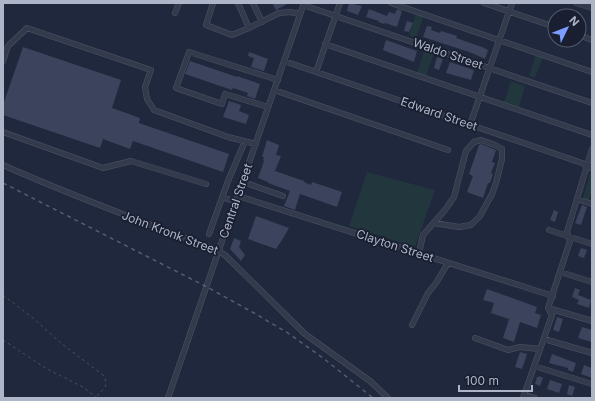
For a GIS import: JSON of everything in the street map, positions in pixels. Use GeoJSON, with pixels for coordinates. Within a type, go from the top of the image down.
{"type":"FeatureCollection","features":[{"type":"Feature","properties":{"kind":"street"},"geometry":{"type":"LineString","coordinates":[[175,13],[179,3]]}},
{"type":"Feature","properties":{"kind":"street"},"geometry":{"type":"LineString","coordinates":[[213,3],[206,25],[232,35],[279,13],[290,12],[300,14]]}},
{"type":"Feature","properties":{"kind":"street"},"geometry":{"type":"LineString","coordinates":[[238,3],[249,28]]}},
{"type":"Feature","properties":{"kind":"street"},"geometry":{"type":"LineString","coordinates":[[253,3],[262,22]]}},
{"type":"Feature","properties":{"kind":"street"},"geometry":{"type":"LineString","coordinates":[[316,72],[340,3]]}},
{"type":"Feature","properties":{"kind":"street"},"geometry":{"type":"LineString","coordinates":[[391,3],[592,72]]}},
{"type":"Feature","properties":{"kind":"street"},"geometry":{"type":"LineString","coordinates":[[484,3],[547,24]]}},
{"type":"Feature","properties":{"kind":"street"},"geometry":{"type":"LineString","coordinates":[[470,124],[512,3]]}},
{"type":"Feature","properties":{"kind":"street"},"geometry":{"type":"LineString","coordinates":[[576,3],[592,8]]}},
{"type":"Feature","properties":{"kind":"street","name":"Waldo Street"},"geometry":{"type":"LineString","coordinates":[[304,4],[592,103]]}},
{"type":"Feature","properties":{"kind":"street","name":"Central Street"},"geometry":{"type":"LineString","coordinates":[[168,398],[304,4]]}},
{"type":"Feature","properties":{"kind":"street"},"geometry":{"type":"LineString","coordinates":[[3,61],[8,46],[27,28],[151,70],[145,86],[147,99],[154,110],[228,137],[256,144]]}},
{"type":"Feature","properties":{"kind":"street"},"geometry":{"type":"LineString","coordinates":[[325,44],[592,135]]}},
{"type":"Feature","properties":{"kind":"street"},"geometry":{"type":"LineString","coordinates":[[268,107],[225,94],[222,104],[176,88],[189,52],[278,80]]}},
{"type":"Feature","properties":{"kind":"street","name":"Edward Street"},"geometry":{"type":"LineString","coordinates":[[284,61],[582,162],[589,167]]}},
{"type":"Feature","properties":{"kind":"street"},"geometry":{"type":"LineString","coordinates":[[274,90],[448,150]]}},
{"type":"Feature","properties":{"kind":"street"},"geometry":{"type":"LineString","coordinates":[[3,132],[103,168],[131,161],[206,184]]}},
{"type":"Feature","properties":{"kind":"street"},"geometry":{"type":"LineString","coordinates":[[419,253],[424,235],[434,222],[445,210],[454,197],[466,151],[474,142],[481,140],[502,149],[502,159],[496,183],[480,216],[471,225],[460,227],[434,222]]}},
{"type":"Feature","properties":{"kind":"street"},"geometry":{"type":"LineString","coordinates":[[209,234],[222,197],[245,141]]}},
{"type":"Feature","properties":{"kind":"street"},"geometry":{"type":"LineString","coordinates":[[548,308],[570,241],[567,232],[589,167],[592,149]]}},
{"type":"Feature","properties":{"kind":"street","name":"John Kronk Street"},"geometry":{"type":"LineString","coordinates":[[3,165],[42,183],[219,251],[226,256],[305,334],[370,381],[388,398]]}},
{"type":"Feature","properties":{"kind":"street"},"geometry":{"type":"LineString","coordinates":[[243,182],[283,196]]}},
{"type":"Feature","properties":{"kind":"street","name":"Clayton Street"},"geometry":{"type":"LineString","coordinates":[[238,196],[553,296]]}},
{"type":"Feature","properties":{"kind":"street"},"geometry":{"type":"LineString","coordinates":[[222,197],[236,202]]}},
{"type":"Feature","properties":{"kind":"street"},"geometry":{"type":"LineString","coordinates":[[577,199],[592,204]]}},
{"type":"Feature","properties":{"kind":"street"},"geometry":{"type":"LineString","coordinates":[[548,230],[592,244]]}},
{"type":"Feature","properties":{"kind":"street"},"geometry":{"type":"LineString","coordinates":[[412,325],[428,293],[448,263]]}},
{"type":"Feature","properties":{"kind":"street"},"geometry":{"type":"LineString","coordinates":[[560,272],[592,282]]}},
{"type":"Feature","properties":{"kind":"street"},"geometry":{"type":"LineString","coordinates":[[548,308],[592,321]]}},
{"type":"Feature","properties":{"kind":"street"},"geometry":{"type":"LineString","coordinates":[[535,398],[524,396],[552,315],[548,308]]}},
{"type":"Feature","properties":{"kind":"street"},"geometry":{"type":"LineString","coordinates":[[475,338],[508,350],[520,347],[540,349]]}},
{"type":"Feature","properties":{"kind":"street"},"geometry":{"type":"LineString","coordinates":[[544,339],[592,353]]}},
{"type":"Feature","properties":{"kind":"street"},"geometry":{"type":"LineString","coordinates":[[534,366],[592,384]]}},
{"type":"Feature","properties":{"kind":"path"},"geometry":{"type":"LineString","coordinates":[[3,295],[34,319],[62,344],[103,375],[106,380],[105,388],[96,397],[83,387],[47,369],[3,340]]}},
{"type":"Feature","properties":{"kind":"shaded area"},"geometry":{"type":"Polygon","coordinates":[[[416,13],[424,16],[416,38],[409,35],[416,13]]]}},
{"type":"Feature","properties":{"kind":"shaded area"},"geometry":{"type":"Polygon","coordinates":[[[424,51],[434,54],[426,76],[417,73],[424,51]]]}},
{"type":"Feature","properties":{"kind":"shaded area"},"geometry":{"type":"Polygon","coordinates":[[[536,54],[543,57],[535,78],[529,76],[536,54]]]}},
{"type":"Feature","properties":{"kind":"shaded area"},"geometry":{"type":"Polygon","coordinates":[[[511,81],[525,86],[519,107],[504,102],[511,81]]]}},
{"type":"Feature","properties":{"kind":"shaded area"},"geometry":{"type":"Polygon","coordinates":[[[367,172],[435,190],[415,247],[349,226],[367,172]]]}},
{"type":"Feature","properties":{"kind":"shaded area"},"geometry":{"type":"Polygon","coordinates":[[[590,173],[592,174],[592,190],[589,200],[583,198],[590,173]]]}},
{"type":"Feature","properties":{"kind":"building"},"geometry":{"type":"Polygon","coordinates":[[[272,3],[289,3],[276,10],[272,3]]]}},
{"type":"Feature","properties":{"kind":"building"},"geometry":{"type":"Polygon","coordinates":[[[349,3],[362,6],[358,15],[347,11],[349,3]]]}},
{"type":"Feature","properties":{"kind":"building"},"geometry":{"type":"Polygon","coordinates":[[[369,9],[387,16],[389,12],[395,14],[397,9],[402,11],[397,27],[366,17],[369,9]]]}},
{"type":"Feature","properties":{"kind":"building"},"geometry":{"type":"Polygon","coordinates":[[[407,21],[413,23],[409,32],[404,31],[407,21]]]}},
{"type":"Feature","properties":{"kind":"building"},"geometry":{"type":"Polygon","coordinates":[[[427,26],[432,27],[431,30],[440,33],[441,31],[457,36],[456,38],[488,50],[485,59],[472,53],[423,37],[427,26]]]}},
{"type":"Feature","properties":{"kind":"building"},"geometry":{"type":"Polygon","coordinates":[[[386,40],[417,51],[414,62],[383,50],[386,40]]]}},
{"type":"Feature","properties":{"kind":"building"},"geometry":{"type":"Polygon","coordinates":[[[23,47],[121,80],[112,108],[140,118],[139,123],[229,154],[223,172],[133,141],[130,149],[103,139],[100,148],[3,115],[3,105],[23,47]]]}},
{"type":"Feature","properties":{"kind":"building"},"geometry":{"type":"Polygon","coordinates":[[[249,52],[268,59],[264,71],[251,67],[254,58],[248,56],[249,52]]]}},
{"type":"Feature","properties":{"kind":"building"},"geometry":{"type":"Polygon","coordinates":[[[437,57],[443,59],[439,70],[434,68],[437,57]]]}},
{"type":"Feature","properties":{"kind":"building"},"geometry":{"type":"Polygon","coordinates":[[[190,61],[260,84],[255,99],[247,96],[248,93],[233,88],[232,90],[185,74],[190,61]]]}},
{"type":"Feature","properties":{"kind":"building"},"geometry":{"type":"Polygon","coordinates":[[[450,62],[474,70],[471,80],[446,73],[450,62]]]}},
{"type":"Feature","properties":{"kind":"building"},"geometry":{"type":"Polygon","coordinates":[[[229,101],[241,105],[239,111],[249,115],[246,124],[223,117],[229,101]]]}},
{"type":"Feature","properties":{"kind":"building"},"geometry":{"type":"Polygon","coordinates":[[[267,140],[279,145],[276,155],[281,156],[275,171],[311,185],[312,182],[342,192],[337,207],[300,194],[295,210],[284,206],[290,191],[258,178],[264,161],[264,157],[262,157],[267,140]]]}},
{"type":"Feature","properties":{"kind":"building"},"geometry":{"type":"Polygon","coordinates":[[[481,144],[496,150],[492,162],[495,163],[491,173],[493,174],[483,198],[467,192],[473,176],[469,174],[479,145],[481,144]]]}},
{"type":"Feature","properties":{"kind":"building"},"geometry":{"type":"Polygon","coordinates":[[[582,205],[587,207],[581,225],[575,223],[582,205]]]}},
{"type":"Feature","properties":{"kind":"building"},"geometry":{"type":"Polygon","coordinates":[[[554,210],[558,212],[555,222],[550,220],[554,210]]]}},
{"type":"Feature","properties":{"kind":"building"},"geometry":{"type":"Polygon","coordinates":[[[256,216],[289,228],[276,249],[248,239],[256,216]]]}},
{"type":"Feature","properties":{"kind":"building"},"geometry":{"type":"Polygon","coordinates":[[[234,238],[241,241],[239,247],[245,255],[241,261],[230,249],[234,238]]]}},
{"type":"Feature","properties":{"kind":"building"},"geometry":{"type":"Polygon","coordinates":[[[581,248],[587,250],[584,258],[578,256],[581,248]]]}},
{"type":"Feature","properties":{"kind":"building"},"geometry":{"type":"Polygon","coordinates":[[[575,288],[580,290],[578,295],[591,300],[589,308],[577,304],[579,300],[572,297],[575,288]]]}},
{"type":"Feature","properties":{"kind":"building"},"geometry":{"type":"Polygon","coordinates":[[[487,289],[537,307],[535,313],[541,315],[537,328],[520,322],[514,342],[503,338],[509,319],[491,313],[494,303],[483,300],[487,289]]]}},
{"type":"Feature","properties":{"kind":"building"},"geometry":{"type":"Polygon","coordinates":[[[557,317],[563,319],[559,332],[553,330],[557,317]]]}},
{"type":"Feature","properties":{"kind":"building"},"geometry":{"type":"Polygon","coordinates":[[[582,327],[592,330],[592,342],[578,338],[582,327]]]}},
{"type":"Feature","properties":{"kind":"building"},"geometry":{"type":"Polygon","coordinates":[[[520,352],[527,354],[522,369],[515,367],[520,352]]]}},
{"type":"Feature","properties":{"kind":"building"},"geometry":{"type":"Polygon","coordinates":[[[552,354],[576,363],[573,372],[568,370],[568,368],[549,363],[552,354]]]}},
{"type":"Feature","properties":{"kind":"building"},"geometry":{"type":"Polygon","coordinates":[[[584,365],[592,368],[592,378],[581,374],[584,365]]]}},
{"type":"Feature","properties":{"kind":"building"},"geometry":{"type":"Polygon","coordinates":[[[539,376],[543,378],[540,386],[535,384],[537,377],[539,376]]]}},
{"type":"Feature","properties":{"kind":"building"},"geometry":{"type":"Polygon","coordinates":[[[550,380],[562,384],[559,393],[547,389],[550,380]]]}},
{"type":"Feature","properties":{"kind":"building"},"geometry":{"type":"Polygon","coordinates":[[[569,385],[575,387],[572,396],[567,394],[569,385]]]}},
{"type":"Feature","properties":{"kind":"railway"},"geometry":{"type":"LineString","coordinates":[[3,183],[207,287],[254,313],[288,333],[323,358],[373,398]]}}]}
